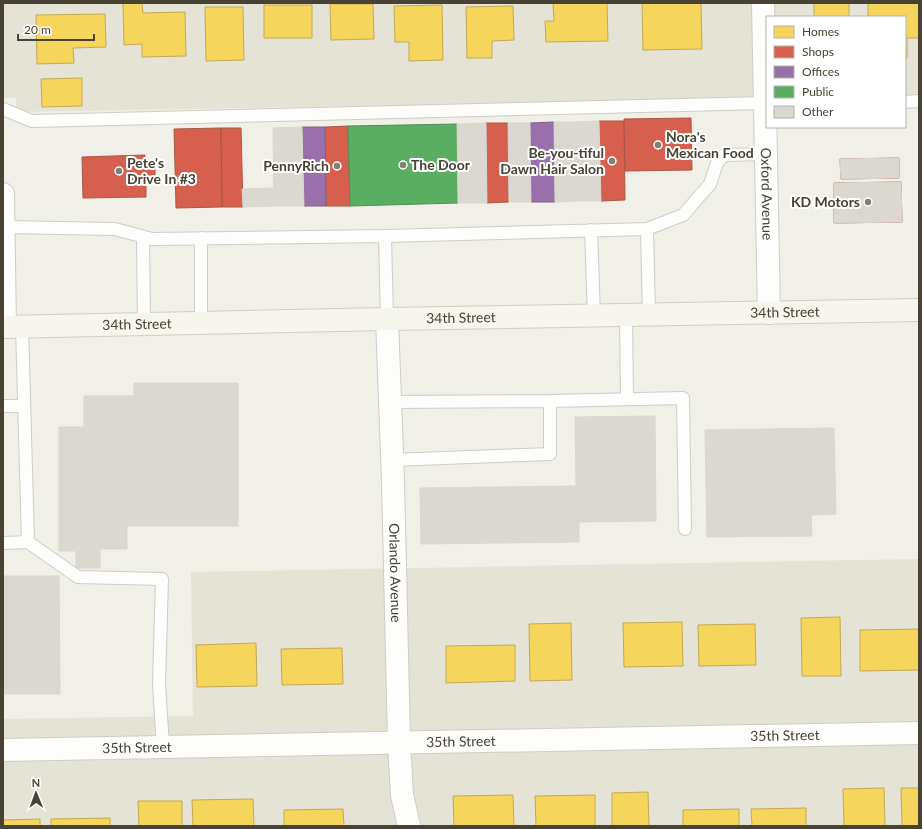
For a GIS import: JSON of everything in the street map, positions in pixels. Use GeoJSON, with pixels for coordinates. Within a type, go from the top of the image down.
{"type":"FeatureCollection","features":[{"type":"Feature","properties":{"kind":"main road","name":"34th Street"},"geometry":{"type":"LineString","coordinates":[[10,327],[919,310]]}},
{"type":"Feature","properties":{"kind":"street","name":"Oxford Avenue"},"geometry":{"type":"LineString","coordinates":[[763,3],[769,313]]}},
{"type":"Feature","properties":{"kind":"street"},"geometry":{"type":"LineString","coordinates":[[3,194],[10,327]]}},
{"type":"Feature","properties":{"kind":"street","name":"Orlando Avenue"},"geometry":{"type":"LineString","coordinates":[[387,319],[399,742],[402,795],[409,826]]}},
{"type":"Feature","properties":{"kind":"street","name":"35th Street"},"geometry":{"type":"LineString","coordinates":[[3,750],[919,733]]}},
{"type":"Feature","properties":{"kind":"lane"},"geometry":{"type":"LineString","coordinates":[[906,102],[919,101]]}},
{"type":"Feature","properties":{"kind":"lane"},"geometry":{"type":"LineString","coordinates":[[3,109],[32,121],[766,103]]}},
{"type":"Feature","properties":{"kind":"lane"},"geometry":{"type":"LineString","coordinates":[[4,227],[115,229],[152,239],[384,236],[647,228],[683,215],[710,184],[717,163],[724,155],[766,154]]}},
{"type":"Feature","properties":{"kind":"lane"},"geometry":{"type":"LineString","coordinates":[[647,228],[649,315]]}},
{"type":"Feature","properties":{"kind":"lane"},"geometry":{"type":"LineString","coordinates":[[591,230],[594,316]]}},
{"type":"Feature","properties":{"kind":"lane"},"geometry":{"type":"LineString","coordinates":[[384,236],[387,319]]}},
{"type":"Feature","properties":{"kind":"lane"},"geometry":{"type":"LineString","coordinates":[[143,237],[144,324]]}},
{"type":"Feature","properties":{"kind":"lane"},"geometry":{"type":"LineString","coordinates":[[201,238],[201,323]]}},
{"type":"Feature","properties":{"kind":"lane"},"geometry":{"type":"LineString","coordinates":[[626,315],[628,399]]}},
{"type":"Feature","properties":{"kind":"lane"},"geometry":{"type":"LineString","coordinates":[[10,327],[24,406],[28,542]]}},
{"type":"Feature","properties":{"kind":"lane"},"geometry":{"type":"LineString","coordinates":[[390,402],[683,398],[685,529]]}},
{"type":"Feature","properties":{"kind":"lane"},"geometry":{"type":"LineString","coordinates":[[392,460],[550,454],[550,401]]}},
{"type":"Feature","properties":{"kind":"lane"},"geometry":{"type":"LineString","coordinates":[[3,406],[24,406]]}},
{"type":"Feature","properties":{"kind":"lane"},"geometry":{"type":"LineString","coordinates":[[3,543],[28,542],[78,577],[162,579],[159,684],[163,747]]}},
{"type":"Feature","properties":{"kind":"shaded area"},"geometry":{"type":"Polygon","coordinates":[[[3,3],[919,3],[919,96],[906,96],[906,16],[766,16],[766,99],[16,112],[16,98],[3,98],[3,3]]]}},
{"type":"Feature","properties":{"kind":"shaded area"},"geometry":{"type":"Polygon","coordinates":[[[919,559],[919,826],[3,826],[3,719],[193,716],[191,572],[919,559]]]}},
{"type":"Feature","properties":{"kind":"building: Homes"},"geometry":{"type":"Polygon","coordinates":[[[123,3],[142,3],[143,13],[185,12],[186,56],[142,57],[142,44],[124,45],[123,3]]]}},
{"type":"Feature","properties":{"kind":"building: Homes"},"geometry":{"type":"Polygon","coordinates":[[[553,3],[607,3],[608,41],[546,42],[545,21],[554,21],[553,3]]]}},
{"type":"Feature","properties":{"kind":"building: Homes"},"geometry":{"type":"Polygon","coordinates":[[[642,3],[701,3],[702,49],[643,50],[642,3]]]}},
{"type":"Feature","properties":{"kind":"building: Homes"},"geometry":{"type":"Polygon","coordinates":[[[814,3],[849,3],[849,16],[814,16],[814,3]]]}},
{"type":"Feature","properties":{"kind":"building: Homes"},"geometry":{"type":"Polygon","coordinates":[[[868,3],[919,3],[919,38],[907,38],[907,58],[906,16],[868,16],[868,3]]]}},
{"type":"Feature","properties":{"kind":"building: Homes"},"geometry":{"type":"Polygon","coordinates":[[[330,4],[373,4],[374,39],[331,40],[330,4]]]}},
{"type":"Feature","properties":{"kind":"building: Homes"},"geometry":{"type":"Polygon","coordinates":[[[264,5],[312,5],[312,38],[264,38],[264,5]]]}},
{"type":"Feature","properties":{"kind":"building: Homes"},"geometry":{"type":"Polygon","coordinates":[[[442,5],[443,60],[409,61],[409,42],[395,42],[394,6],[442,5]]]}},
{"type":"Feature","properties":{"kind":"building: Homes"},"geometry":{"type":"Polygon","coordinates":[[[513,6],[514,40],[492,41],[492,58],[467,58],[466,7],[513,6]]]}},
{"type":"Feature","properties":{"kind":"building: Homes"},"geometry":{"type":"Polygon","coordinates":[[[205,7],[243,7],[244,60],[206,61],[205,7]]]}},
{"type":"Feature","properties":{"kind":"building: Homes"},"geometry":{"type":"Polygon","coordinates":[[[105,14],[106,47],[73,48],[74,63],[37,64],[36,15],[105,14]]]}},
{"type":"Feature","properties":{"kind":"building: Homes"},"geometry":{"type":"Polygon","coordinates":[[[82,78],[82,106],[42,107],[41,79],[82,78]]]}},
{"type":"Feature","properties":{"kind":"building: Homes"},"geometry":{"type":"Polygon","coordinates":[[[840,617],[841,676],[802,676],[801,618],[840,617]]]}},
{"type":"Feature","properties":{"kind":"building: Homes"},"geometry":{"type":"Polygon","coordinates":[[[682,622],[683,666],[624,667],[623,623],[682,622]]]}},
{"type":"Feature","properties":{"kind":"building: Homes"},"geometry":{"type":"Polygon","coordinates":[[[571,623],[572,680],[530,681],[529,624],[571,623]]]}},
{"type":"Feature","properties":{"kind":"building: Homes"},"geometry":{"type":"Polygon","coordinates":[[[755,624],[756,665],[699,666],[698,625],[755,624]]]}},
{"type":"Feature","properties":{"kind":"building: Homes"},"geometry":{"type":"Polygon","coordinates":[[[919,629],[919,670],[860,671],[860,630],[919,629]]]}},
{"type":"Feature","properties":{"kind":"building: Homes"},"geometry":{"type":"Polygon","coordinates":[[[256,643],[257,686],[197,687],[196,645],[256,643]]]}},
{"type":"Feature","properties":{"kind":"building: Homes"},"geometry":{"type":"Polygon","coordinates":[[[515,645],[515,681],[446,683],[446,646],[515,645]]]}},
{"type":"Feature","properties":{"kind":"building: Homes"},"geometry":{"type":"Polygon","coordinates":[[[342,648],[343,684],[282,685],[281,649],[342,648]]]}},
{"type":"Feature","properties":{"kind":"building: Homes"},"geometry":{"type":"Polygon","coordinates":[[[884,788],[885,826],[844,826],[843,789],[884,788]]]}},
{"type":"Feature","properties":{"kind":"building: Homes"},"geometry":{"type":"Polygon","coordinates":[[[901,788],[919,788],[919,826],[902,826],[901,788]]]}},
{"type":"Feature","properties":{"kind":"building: Homes"},"geometry":{"type":"Polygon","coordinates":[[[648,792],[649,826],[612,826],[612,793],[648,792]]]}},
{"type":"Feature","properties":{"kind":"building: Homes"},"geometry":{"type":"Polygon","coordinates":[[[513,795],[514,826],[454,826],[453,796],[513,795]]]}},
{"type":"Feature","properties":{"kind":"building: Homes"},"geometry":{"type":"Polygon","coordinates":[[[595,795],[595,826],[536,826],[535,796],[595,795]]]}},
{"type":"Feature","properties":{"kind":"building: Homes"},"geometry":{"type":"Polygon","coordinates":[[[253,799],[254,826],[193,826],[192,800],[253,799]]]}},
{"type":"Feature","properties":{"kind":"building: Homes"},"geometry":{"type":"Polygon","coordinates":[[[138,801],[182,801],[182,826],[139,826],[138,801]]]}},
{"type":"Feature","properties":{"kind":"building: Homes"},"geometry":{"type":"Polygon","coordinates":[[[806,808],[806,826],[752,826],[751,809],[806,808]]]}},
{"type":"Feature","properties":{"kind":"building: Homes"},"geometry":{"type":"Polygon","coordinates":[[[343,809],[344,826],[284,826],[284,810],[343,809]]]}},
{"type":"Feature","properties":{"kind":"building: Homes"},"geometry":{"type":"Polygon","coordinates":[[[739,809],[739,826],[683,826],[683,810],[739,809]]]}},
{"type":"Feature","properties":{"kind":"building: Homes"},"geometry":{"type":"Polygon","coordinates":[[[110,818],[110,826],[51,826],[51,819],[110,818]]]}},
{"type":"Feature","properties":{"kind":"building: Homes"},"geometry":{"type":"Polygon","coordinates":[[[40,819],[40,826],[3,826],[3,820],[40,819]]]}},
{"type":"Feature","properties":{"kind":"building: Shops","name":"Nora's Mexican Food"},"geometry":{"type":"Polygon","coordinates":[[[691,118],[692,170],[625,171],[624,119],[691,118]]]}},
{"type":"Feature","properties":{"kind":"building: Shops","name":"Be-you-tiful Dawn Hair Salon"},"geometry":{"type":"Polygon","coordinates":[[[599,121],[624,121],[625,200],[601,201],[599,121]]]}},
{"type":"Feature","properties":{"kind":"building: Shops"},"geometry":{"type":"Polygon","coordinates":[[[486,123],[508,123],[509,202],[487,203],[486,123]]]}},
{"type":"Feature","properties":{"kind":"building: Shops","name":"PennyRich"},"geometry":{"type":"Polygon","coordinates":[[[348,126],[350,206],[326,206],[325,127],[348,126]]]}},
{"type":"Feature","properties":{"kind":"building: Shops"},"geometry":{"type":"Polygon","coordinates":[[[221,128],[241,128],[243,207],[222,207],[221,128]]]}},
{"type":"Feature","properties":{"kind":"building: Shops"},"geometry":{"type":"Polygon","coordinates":[[[221,128],[222,207],[176,208],[174,129],[221,128]]]}},
{"type":"Feature","properties":{"kind":"building: Shops","name":"Pete's Drive In #3"},"geometry":{"type":"Polygon","coordinates":[[[145,155],[145,162],[155,162],[155,180],[146,181],[146,197],[83,198],[82,157],[145,155]]]}},
{"type":"Feature","properties":{"kind":"building: Shops","name":"KD Motors"},"geometry":{"type":"Polygon","coordinates":[[[899,158],[899,178],[841,179],[840,159],[899,158]]]}},
{"type":"Feature","properties":{"kind":"building: Shops","name":"KD Motors"},"geometry":{"type":"Polygon","coordinates":[[[901,182],[902,222],[834,223],[834,183],[901,182]]]}},
{"type":"Feature","properties":{"kind":"building: Offices"},"geometry":{"type":"Polygon","coordinates":[[[554,122],[555,202],[531,202],[530,123],[554,122]]]}},
{"type":"Feature","properties":{"kind":"building: Offices"},"geometry":{"type":"Polygon","coordinates":[[[302,127],[325,127],[326,206],[304,206],[302,127]]]}},
{"type":"Feature","properties":{"kind":"building: Public","name":"The Door"},"geometry":{"type":"Polygon","coordinates":[[[457,124],[458,203],[350,206],[348,126],[457,124]]]}},
{"type":"Feature","properties":{"kind":"building: Other"},"geometry":{"type":"Polygon","coordinates":[[[599,121],[601,201],[577,201],[576,122],[599,121]]]}},
{"type":"Feature","properties":{"kind":"building: Other"},"geometry":{"type":"Polygon","coordinates":[[[554,122],[576,122],[577,201],[555,202],[554,122]]]}},
{"type":"Feature","properties":{"kind":"building: Other"},"geometry":{"type":"Polygon","coordinates":[[[486,123],[487,203],[458,203],[457,124],[486,123]]]}},
{"type":"Feature","properties":{"kind":"building: Other"},"geometry":{"type":"Polygon","coordinates":[[[508,123],[530,123],[531,202],[509,202],[508,123]]]}},
{"type":"Feature","properties":{"kind":"building: Other"},"geometry":{"type":"Polygon","coordinates":[[[302,127],[304,206],[274,206],[273,128],[302,127]]]}},
{"type":"Feature","properties":{"kind":"building: Other","name":"KD Motors"},"geometry":{"type":"Polygon","coordinates":[[[899,158],[899,178],[841,179],[840,159],[899,158]]]}},
{"type":"Feature","properties":{"kind":"building: Other","name":"KD Motors"},"geometry":{"type":"Polygon","coordinates":[[[901,182],[902,222],[834,223],[834,183],[901,182]]]}},
{"type":"Feature","properties":{"kind":"building: Other"},"geometry":{"type":"Polygon","coordinates":[[[274,188],[274,206],[243,207],[242,189],[274,188]]]}},
{"type":"Feature","properties":{"kind":"building: Other"},"geometry":{"type":"Polygon","coordinates":[[[134,383],[238,383],[238,526],[127,526],[127,549],[100,549],[100,568],[76,568],[76,551],[59,551],[59,427],[84,427],[84,396],[134,396],[134,383]]]}},
{"type":"Feature","properties":{"kind":"building: Other"},"geometry":{"type":"Polygon","coordinates":[[[655,416],[656,521],[579,522],[579,542],[421,544],[420,488],[576,486],[575,417],[655,416]]]}},
{"type":"Feature","properties":{"kind":"building: Other"},"geometry":{"type":"Polygon","coordinates":[[[834,428],[836,514],[811,515],[812,536],[707,537],[705,430],[834,428]]]}},
{"type":"Feature","properties":{"kind":"building: Other"},"geometry":{"type":"Polygon","coordinates":[[[3,576],[59,576],[60,694],[3,694],[3,576]]]}},
{"type":"Feature","properties":{"kind":"place","name":"Nora's Mexican Food"},"geometry":{"type":"Point","coordinates":[658,145]}},
{"type":"Feature","properties":{"kind":"place","name":"Be-you-tiful Dawn Hair Salon"},"geometry":{"type":"Point","coordinates":[612,161]}},
{"type":"Feature","properties":{"kind":"place","name":"The Door"},"geometry":{"type":"Point","coordinates":[403,165]}},
{"type":"Feature","properties":{"kind":"place","name":"PennyRich"},"geometry":{"type":"Point","coordinates":[337,166]}},
{"type":"Feature","properties":{"kind":"place","name":"Pete's Drive In #3"},"geometry":{"type":"Point","coordinates":[119,171]}},
{"type":"Feature","properties":{"kind":"place","name":"KD Motors"},"geometry":{"type":"Point","coordinates":[868,202]}}]}
